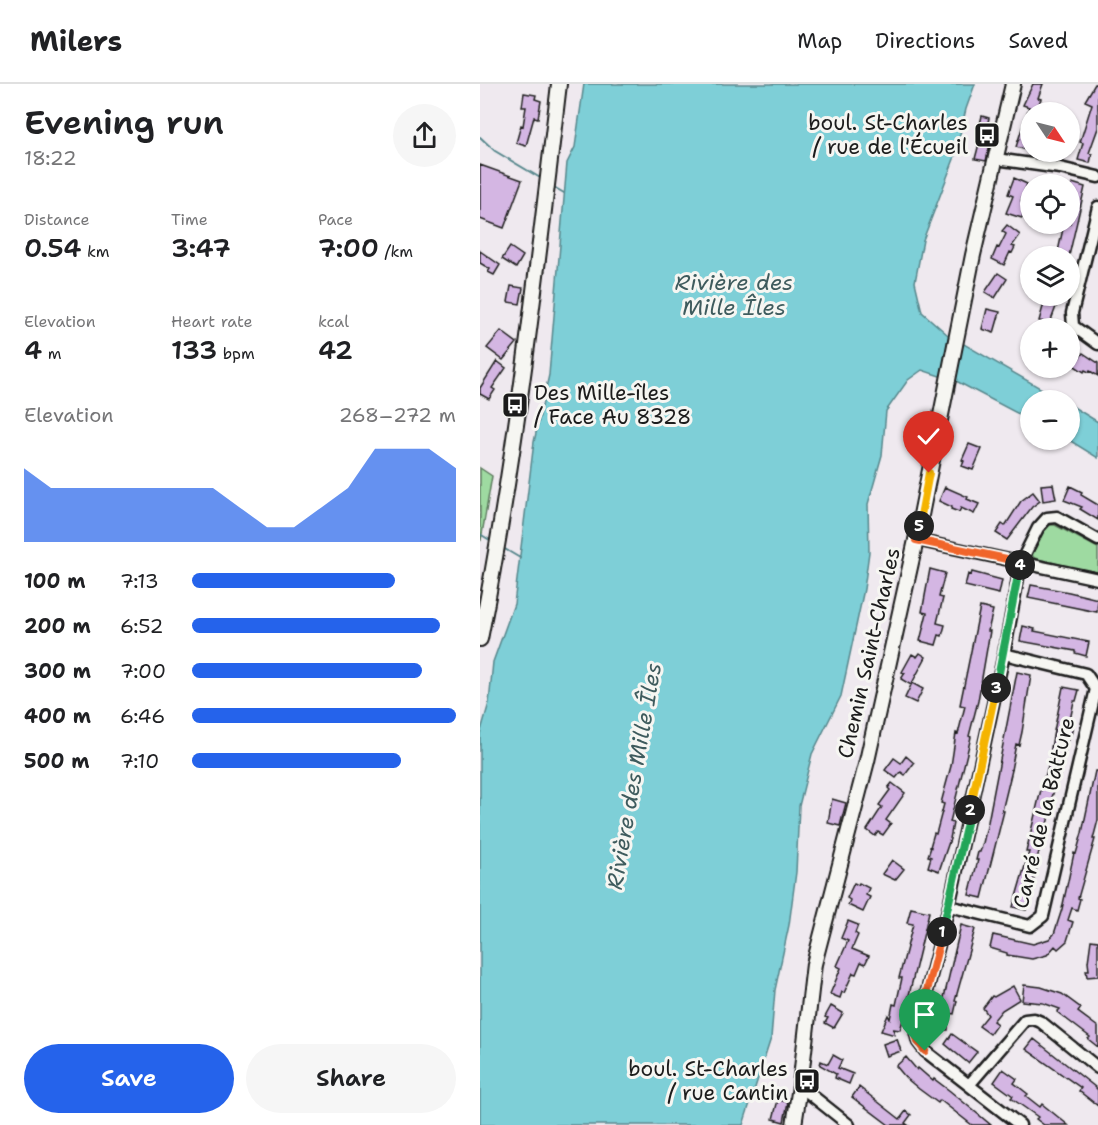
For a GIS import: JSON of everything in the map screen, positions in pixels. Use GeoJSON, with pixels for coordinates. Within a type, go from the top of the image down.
{"type":"FeatureCollection","features":[{"type":"Feature","properties":{"kind":"main road"},"geometry":{"type":"LineString","coordinates":[[480,639],[497,550],[533,304],[559,84]]}},
{"type":"Feature","properties":{"kind":"main road","name":"Chemin Saint-Charles"},"geometry":{"type":"LineString","coordinates":[[794,1125],[814,964],[867,761],[916,540],[972,255],[1013,84]]}},
{"type":"Feature","properties":{"kind":"street"},"geometry":{"type":"LineString","coordinates":[[996,159],[1060,168],[1098,177]]}},
{"type":"Feature","properties":{"kind":"street"},"geometry":{"type":"LineString","coordinates":[[1098,207],[1072,313],[1073,326],[1098,344]]}},
{"type":"Feature","properties":{"kind":"street"},"geometry":{"type":"LineString","coordinates":[[1020,1125],[925,1051],[918,1042],[916,1034],[949,906],[1004,654],[1021,562],[1038,528],[1047,518],[1057,517],[1098,540]]}},
{"type":"Feature","properties":{"kind":"street"},"geometry":{"type":"LineString","coordinates":[[916,540],[1098,579]]}},
{"type":"Feature","properties":{"kind":"street","name":"Carré de la Batture"},"geometry":{"type":"LineString","coordinates":[[949,906],[1030,926],[1043,916],[1095,688],[1086,674],[1004,654]]}},
{"type":"Feature","properties":{"kind":"street"},"geometry":{"type":"LineString","coordinates":[[969,1085],[1025,1020],[1034,1019],[1041,1022],[1098,1068]]}},
{"type":"Feature","properties":{"kind":"street"},"geometry":{"type":"LineString","coordinates":[[800,1086],[849,1125]]}},
{"type":"Feature","properties":{"kind":"green space"},"geometry":{"type":"Polygon","coordinates":[[[480,468],[492,476],[481,540],[480,539],[480,468]]]}},
{"type":"Feature","properties":{"kind":"green space"},"geometry":{"type":"Polygon","coordinates":[[[1050,525],[1055,525],[1098,548],[1098,574],[1034,558],[1030,552],[1050,525]]]}},
{"type":"Feature","properties":{"kind":"water","name":"Rivière des Mille Îles"},"geometry":{"type":"Polygon","coordinates":[[[584,84],[975,84],[966,109],[954,159],[923,240],[915,282],[922,312],[948,335],[1044,390],[1020,390],[1020,415],[958,382],[922,370],[908,380],[886,411],[882,455],[868,504],[869,552],[864,589],[841,696],[812,754],[799,806],[796,872],[789,925],[775,990],[771,1038],[743,1125],[480,1125],[480,734],[489,703],[493,662],[514,604],[534,442],[549,375],[567,163],[575,147],[584,84]]]}},
{"type":"Feature","properties":{"kind":"water"},"geometry":{"type":"Polygon","coordinates":[[[1080,411],[1098,422],[1098,458],[1080,447],[1080,411]]]}},
{"type":"Feature","properties":{"kind":"building"},"geometry":{"type":"Polygon","coordinates":[[[1033,84],[1043,84],[1038,98],[1041,99],[1040,102],[1024,102],[1033,84]]]}},
{"type":"Feature","properties":{"kind":"building"},"geometry":{"type":"Polygon","coordinates":[[[1095,84],[1098,84],[1098,128],[1089,153],[1092,154],[1090,163],[1080,160],[1083,143],[1080,142],[1092,104],[1085,101],[1095,84]]]}},
{"type":"Feature","properties":{"kind":"building"},"geometry":{"type":"Polygon","coordinates":[[[524,93],[536,95],[535,99],[541,101],[538,118],[534,117],[526,146],[516,143],[521,125],[523,126],[526,107],[522,107],[524,93]]]}},
{"type":"Feature","properties":{"kind":"building"},"geometry":{"type":"Polygon","coordinates":[[[982,116],[989,118],[987,126],[994,128],[986,161],[975,159],[982,132],[983,125],[980,124],[982,116]]]}},
{"type":"Feature","properties":{"kind":"building"},"geometry":{"type":"Polygon","coordinates":[[[1020,135],[1020,148],[1016,147],[1020,135]]]}},
{"type":"Feature","properties":{"kind":"building"},"geometry":{"type":"Polygon","coordinates":[[[480,165],[522,180],[504,228],[480,219],[480,165]]]}},
{"type":"Feature","properties":{"kind":"building"},"geometry":{"type":"Polygon","coordinates":[[[1014,178],[1020,181],[1020,217],[1006,213],[1013,196],[1008,194],[1014,178]]]}},
{"type":"Feature","properties":{"kind":"building"},"geometry":{"type":"Polygon","coordinates":[[[1080,185],[1085,187],[1080,209],[1080,185]]]}},
{"type":"Feature","properties":{"kind":"building"},"geometry":{"type":"Polygon","coordinates":[[[1007,225],[1020,235],[1012,246],[1015,247],[1004,265],[992,259],[1006,234],[1002,231],[1007,225]]]}},
{"type":"Feature","properties":{"kind":"building"},"geometry":{"type":"Polygon","coordinates":[[[1062,234],[1074,234],[1071,246],[1059,246],[1062,234]]]}},
{"type":"Feature","properties":{"kind":"building"},"geometry":{"type":"Polygon","coordinates":[[[510,247],[523,256],[516,268],[502,259],[510,247]]]}},
{"type":"Feature","properties":{"kind":"building"},"geometry":{"type":"Polygon","coordinates":[[[480,251],[500,265],[494,275],[488,272],[490,269],[480,263],[480,251]]]}},
{"type":"Feature","properties":{"kind":"building"},"geometry":{"type":"Polygon","coordinates":[[[998,273],[1007,279],[995,298],[985,292],[998,273]]]}},
{"type":"Feature","properties":{"kind":"building"},"geometry":{"type":"Polygon","coordinates":[[[511,286],[523,288],[520,304],[508,302],[511,286]]]}},
{"type":"Feature","properties":{"kind":"building"},"geometry":{"type":"Polygon","coordinates":[[[1043,306],[1056,306],[1052,318],[1040,318],[1043,306]]]}},
{"type":"Feature","properties":{"kind":"building"},"geometry":{"type":"Polygon","coordinates":[[[987,309],[1000,312],[994,333],[982,329],[987,309]]]}},
{"type":"Feature","properties":{"kind":"building"},"geometry":{"type":"Polygon","coordinates":[[[501,331],[517,343],[503,360],[487,348],[501,331]]]}},
{"type":"Feature","properties":{"kind":"building"},"geometry":{"type":"Polygon","coordinates":[[[1083,353],[1098,363],[1098,376],[1090,371],[1085,370],[1084,372],[1080,369],[1080,357],[1083,353]]]}},
{"type":"Feature","properties":{"kind":"building"},"geometry":{"type":"Polygon","coordinates":[[[497,361],[506,368],[492,388],[495,390],[489,399],[480,394],[480,388],[497,361]]]}},
{"type":"Feature","properties":{"kind":"building"},"geometry":{"type":"Polygon","coordinates":[[[969,444],[982,449],[973,470],[962,466],[964,461],[962,460],[969,444]]]}},
{"type":"Feature","properties":{"kind":"building"},"geometry":{"type":"Polygon","coordinates":[[[1053,484],[1056,499],[1043,501],[1041,485],[1053,484]]]}},
{"type":"Feature","properties":{"kind":"building"},"geometry":{"type":"Polygon","coordinates":[[[1070,486],[1098,505],[1098,520],[1080,509],[1082,507],[1064,500],[1070,486]]]}},
{"type":"Feature","properties":{"kind":"building"},"geometry":{"type":"Polygon","coordinates":[[[945,487],[979,504],[974,514],[961,508],[959,512],[939,501],[945,487]]]}},
{"type":"Feature","properties":{"kind":"building"},"geometry":{"type":"Polygon","coordinates":[[[1033,492],[1040,501],[1032,507],[1007,540],[996,533],[1002,524],[1005,526],[1021,501],[1033,492]]]}},
{"type":"Feature","properties":{"kind":"building"},"geometry":{"type":"Polygon","coordinates":[[[930,569],[945,573],[939,597],[943,598],[937,623],[945,625],[936,645],[920,641],[927,613],[922,612],[930,569]]]}},
{"type":"Feature","properties":{"kind":"building"},"geometry":{"type":"Polygon","coordinates":[[[972,572],[1002,580],[999,594],[965,586],[968,574],[971,575],[972,572]]]}},
{"type":"Feature","properties":{"kind":"building"},"geometry":{"type":"Polygon","coordinates":[[[1031,585],[1098,599],[1097,612],[1028,598],[1031,585]]]}},
{"type":"Feature","properties":{"kind":"building"},"geometry":{"type":"Polygon","coordinates":[[[980,607],[993,610],[988,631],[990,631],[978,701],[969,736],[971,737],[950,822],[953,823],[950,839],[939,871],[928,867],[931,857],[928,856],[944,804],[941,803],[951,766],[956,733],[958,734],[965,706],[960,705],[980,607]]]}},
{"type":"Feature","properties":{"kind":"building"},"geometry":{"type":"Polygon","coordinates":[[[1023,626],[1035,629],[1034,631],[1089,642],[1086,656],[1075,653],[1075,651],[1020,641],[1023,626]]]}},
{"type":"Feature","properties":{"kind":"building"},"geometry":{"type":"Polygon","coordinates":[[[920,653],[926,657],[911,685],[901,679],[905,673],[902,672],[912,654],[917,657],[920,653]]]}},
{"type":"Feature","properties":{"kind":"building"},"geometry":{"type":"Polygon","coordinates":[[[1017,672],[1031,675],[1022,732],[1019,745],[1016,744],[1002,811],[1004,811],[982,898],[969,895],[978,852],[983,843],[988,822],[1017,672]]]}},
{"type":"Feature","properties":{"kind":"building"},"geometry":{"type":"Polygon","coordinates":[[[912,683],[923,689],[916,703],[905,698],[912,683]]]}},
{"type":"Feature","properties":{"kind":"building"},"geometry":{"type":"Polygon","coordinates":[[[1063,687],[1079,690],[1069,725],[1073,726],[1071,735],[1069,734],[1059,777],[1057,777],[1051,802],[1053,803],[1036,862],[1038,863],[1026,910],[1013,907],[1029,852],[1026,852],[1051,755],[1063,687]]]}},
{"type":"Feature","properties":{"kind":"building"},"geometry":{"type":"Polygon","coordinates":[[[906,756],[914,763],[905,775],[901,772],[896,778],[885,770],[894,758],[901,763],[906,756]]]}},
{"type":"Feature","properties":{"kind":"building"},"geometry":{"type":"Polygon","coordinates":[[[1095,771],[1098,771],[1098,820],[1093,839],[1095,839],[1078,898],[1080,899],[1077,910],[1072,908],[1068,920],[1073,922],[1067,941],[1058,949],[1055,946],[1047,955],[1032,959],[1007,955],[1007,953],[990,948],[993,935],[1033,944],[1049,939],[1054,934],[1074,853],[1076,854],[1082,833],[1095,771]]]}},
{"type":"Feature","properties":{"kind":"building"},"geometry":{"type":"Polygon","coordinates":[[[892,783],[905,793],[886,820],[891,824],[883,835],[878,832],[875,836],[867,830],[882,807],[879,805],[890,790],[888,788],[892,783]]]}},
{"type":"Feature","properties":{"kind":"building"},"geometry":{"type":"Polygon","coordinates":[[[832,799],[846,803],[840,826],[828,823],[832,799]]]}},
{"type":"Feature","properties":{"kind":"building"},"geometry":{"type":"Polygon","coordinates":[[[892,860],[904,869],[895,880],[882,874],[892,860]]]}},
{"type":"Feature","properties":{"kind":"building"},"geometry":{"type":"Polygon","coordinates":[[[854,883],[869,888],[866,895],[870,897],[863,912],[848,905],[850,900],[847,898],[854,883]]]}},
{"type":"Feature","properties":{"kind":"building"},"geometry":{"type":"Polygon","coordinates":[[[911,908],[929,912],[903,1020],[900,1030],[893,1029],[895,1035],[881,1031],[888,1015],[890,1019],[893,1004],[896,1005],[902,978],[899,978],[913,924],[907,923],[911,908]]]}},
{"type":"Feature","properties":{"kind":"building"},"geometry":{"type":"Polygon","coordinates":[[[848,921],[858,925],[855,933],[858,935],[852,949],[869,956],[865,964],[861,962],[856,974],[853,973],[840,998],[830,994],[841,968],[837,966],[848,941],[841,938],[848,921]]]}},
{"type":"Feature","properties":{"kind":"building"},"geometry":{"type":"Polygon","coordinates":[[[961,925],[975,929],[955,1001],[957,1001],[954,1014],[948,1013],[948,1030],[936,1030],[936,1019],[939,1019],[961,925]]]}},
{"type":"Feature","properties":{"kind":"building"},"geometry":{"type":"Polygon","coordinates":[[[1091,940],[1098,941],[1098,976],[1087,977],[1086,970],[1089,970],[1091,940]]]}},
{"type":"Feature","properties":{"kind":"building"},"geometry":{"type":"Polygon","coordinates":[[[1024,985],[1041,987],[1062,994],[1081,1008],[1078,1012],[1098,1027],[1098,1047],[1088,1039],[1090,1037],[1057,1012],[1060,1009],[1043,1003],[1022,1001],[1024,985]]]}},
{"type":"Feature","properties":{"kind":"building"},"geometry":{"type":"Polygon","coordinates":[[[1013,986],[1020,999],[1002,1010],[993,1021],[997,1024],[990,1034],[979,1026],[988,1015],[983,1008],[992,996],[1013,986]]]}},
{"type":"Feature","properties":{"kind":"building"},"geometry":{"type":"Polygon","coordinates":[[[831,1006],[843,1013],[834,1028],[825,1023],[828,1018],[825,1017],[831,1006]]]}},
{"type":"Feature","properties":{"kind":"building"},"geometry":{"type":"Polygon","coordinates":[[[952,1034],[977,1052],[968,1063],[945,1044],[952,1034]]]}},
{"type":"Feature","properties":{"kind":"building"},"geometry":{"type":"Polygon","coordinates":[[[897,1039],[901,1051],[887,1056],[883,1044],[897,1039]]]}},
{"type":"Feature","properties":{"kind":"building"},"geometry":{"type":"Polygon","coordinates":[[[1034,1039],[1098,1090],[1098,1106],[1079,1091],[1081,1088],[1026,1049],[1034,1039]]]}},
{"type":"Feature","properties":{"kind":"building"},"geometry":{"type":"Polygon","coordinates":[[[833,1055],[842,1060],[838,1068],[853,1074],[849,1084],[835,1078],[836,1074],[820,1065],[821,1061],[828,1064],[833,1055]]]}},
{"type":"Feature","properties":{"kind":"building"},"geometry":{"type":"Polygon","coordinates":[[[906,1057],[917,1070],[918,1068],[933,1081],[934,1079],[991,1125],[972,1125],[940,1100],[938,1103],[919,1089],[896,1066],[906,1057]]]}},
{"type":"Feature","properties":{"kind":"building"},"geometry":{"type":"Polygon","coordinates":[[[1003,1069],[1017,1079],[1014,1083],[1028,1094],[1026,1096],[1040,1107],[1042,1104],[1068,1125],[1044,1125],[1036,1119],[1038,1117],[1011,1098],[1013,1096],[994,1082],[1003,1069]]]}},
{"type":"Feature","properties":{"kind":"building"},"geometry":{"type":"Polygon","coordinates":[[[859,1087],[900,1119],[906,1111],[911,1115],[905,1123],[908,1125],[889,1125],[852,1097],[859,1087]]]}},
{"type":"Feature","properties":{"kind":"building"},"geometry":{"type":"Polygon","coordinates":[[[778,1100],[788,1102],[784,1122],[773,1119],[778,1100]]]}},
{"type":"Feature","properties":{"kind":"waterway"},"geometry":{"type":"LineString","coordinates":[[480,137],[495,151],[542,179]]}},
{"type":"Feature","properties":{"kind":"waterway"},"geometry":{"type":"LineString","coordinates":[[552,186],[564,193]]}},
{"type":"Feature","properties":{"kind":"waterway"},"geometry":{"type":"LineString","coordinates":[[480,534],[493,542]]}},
{"type":"Feature","properties":{"kind":"waterway"},"geometry":{"type":"LineString","coordinates":[[503,548],[520,558]]}},
{"type":"Feature","properties":{"kind":"place","name":"boul. St-Charles / rue de l'Écueil"},"geometry":{"type":"Point","coordinates":[987,135]}},
{"type":"Feature","properties":{"kind":"place","name":"Des Mille-îles / Face Au 8328"},"geometry":{"type":"Point","coordinates":[515,405]}},
{"type":"Feature","properties":{"kind":"place","name":"boul. St-Charles / rue Cantin"},"geometry":{"type":"Point","coordinates":[807,1081]}},
{"type":"Feature","properties":{"kind":"route"},"geometry":{"type":"LineString","coordinates":[[925,1051],[918,1042],[916,1034],[949,906],[1004,654],[1021,562],[916,540],[929,473]]}}]}
